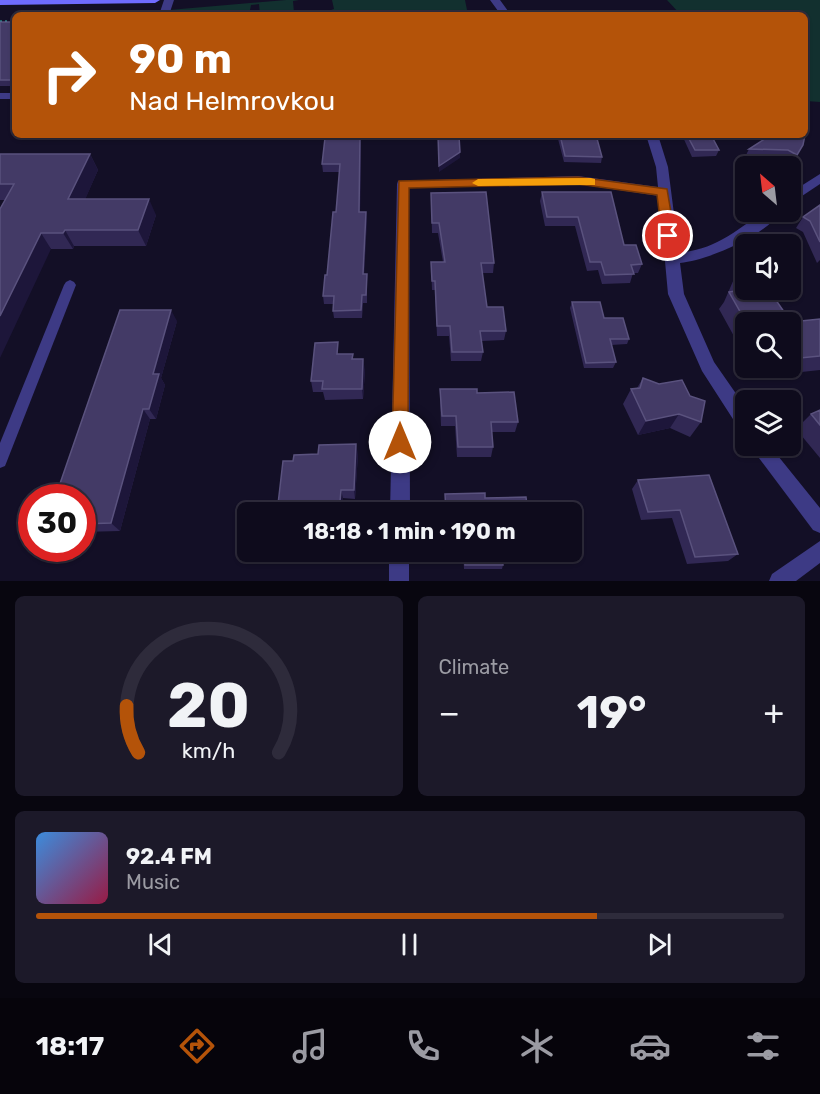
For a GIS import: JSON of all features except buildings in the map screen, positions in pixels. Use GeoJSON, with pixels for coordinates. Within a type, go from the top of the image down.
{"type":"FeatureCollection","features":[{"type":"Feature","properties":{"kind":"main road"},"geometry":{"type":"LineString","coordinates":[[0,2],[155,0]]}},
{"type":"Feature","properties":{"kind":"street"},"geometry":{"type":"LineString","coordinates":[[653,138],[662,167],[676,294],[703,356],[735,407]]}},
{"type":"Feature","properties":{"kind":"street"},"geometry":{"type":"LineString","coordinates":[[801,192],[820,178]]}},
{"type":"Feature","properties":{"kind":"street"},"geometry":{"type":"LineString","coordinates":[[400,502],[403,184],[578,180],[663,192]]}},
{"type":"Feature","properties":{"kind":"street"},"geometry":{"type":"LineString","coordinates":[[671,259],[696,257],[728,246],[760,222]]}},
{"type":"Feature","properties":{"kind":"street"},"geometry":{"type":"LineString","coordinates":[[767,456],[820,523]]}},
{"type":"Feature","properties":{"kind":"street"},"geometry":{"type":"LineString","coordinates":[[779,581],[820,550]]}},
{"type":"Feature","properties":{"kind":"street"},"geometry":{"type":"LineString","coordinates":[[399,562],[399,581]]}},
{"type":"Feature","properties":{"kind":"lane"},"geometry":{"type":"LineString","coordinates":[[0,461],[70,285]]}},
{"type":"Feature","properties":{"kind":"green space"},"geometry":{"type":"Polygon","coordinates":[[[299,0],[293,1],[294,12],[260,12],[259,4],[251,5],[250,12],[169,12],[169,10],[299,0]]]}},
{"type":"Feature","properties":{"kind":"green space"},"geometry":{"type":"Polygon","coordinates":[[[332,0],[465,0],[467,12],[332,12],[334,9],[332,0]]]}},
{"type":"Feature","properties":{"kind":"green space"},"geometry":{"type":"Polygon","coordinates":[[[667,0],[820,0],[820,102],[808,101],[808,12],[678,12],[667,0]]]}},
{"type":"Feature","properties":{"kind":"slow traffic"},"geometry":{"type":"LineString","coordinates":[[478,183],[578,180],[591,182]]}},
{"type":"Feature","properties":{"kind":"route"},"geometry":{"type":"LineString","coordinates":[[400,442],[403,184],[578,180],[663,192],[668,236]]}}]}
